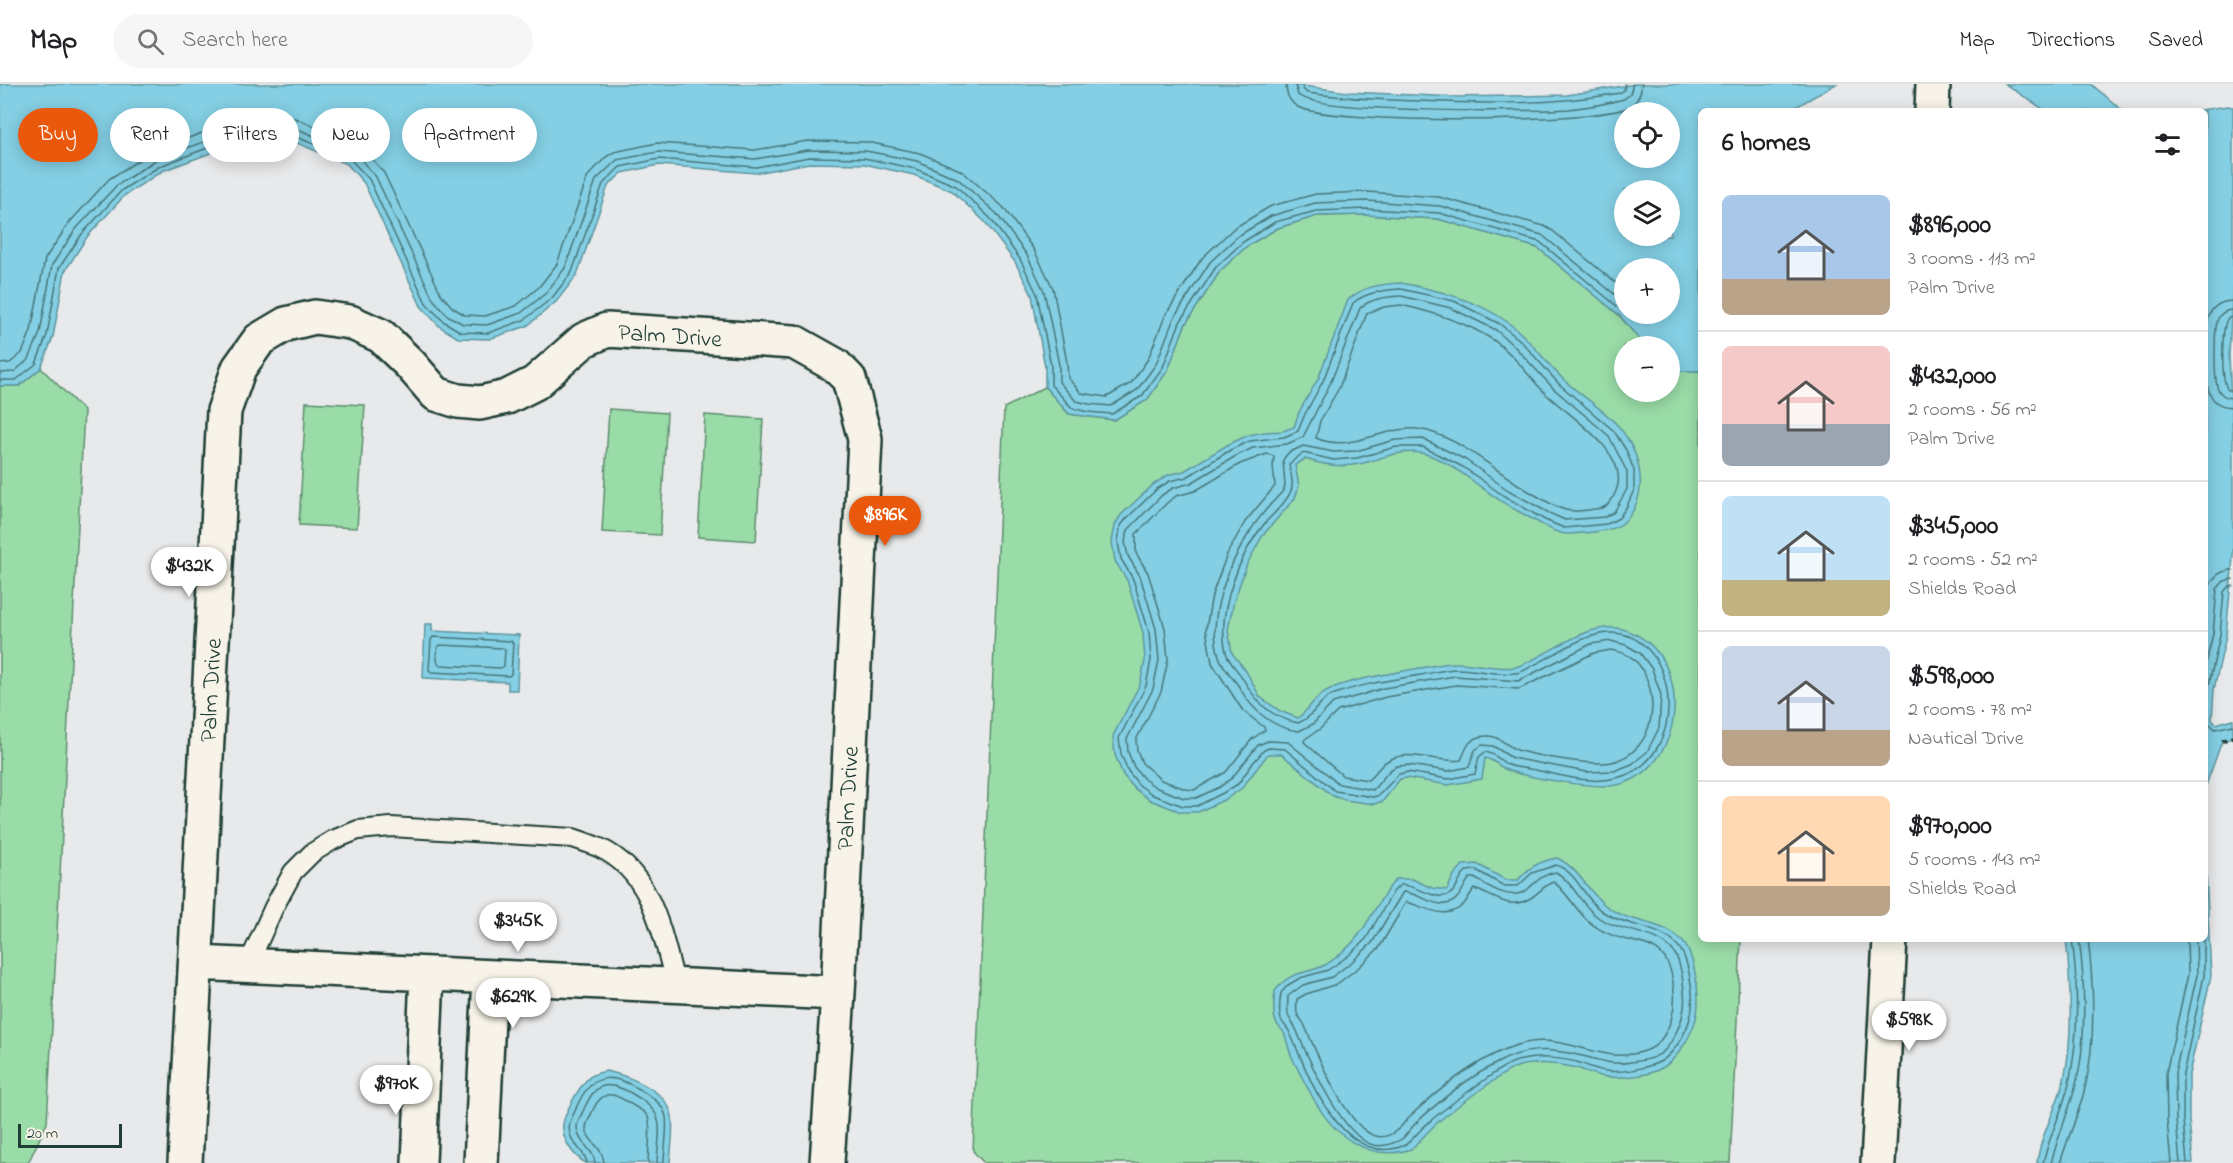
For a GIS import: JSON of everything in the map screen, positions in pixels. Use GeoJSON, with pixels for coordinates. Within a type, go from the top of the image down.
{"type":"FeatureCollection","features":[{"type":"Feature","properties":{"kind":"street"},"geometry":{"type":"LineString","coordinates":[[1932,108],[1933,84]]}},
{"type":"Feature","properties":{"kind":"street","name":"Palm Drive"},"geometry":{"type":"LineString","coordinates":[[185,1163],[224,411],[239,368],[259,340],[286,324],[315,317],[350,322],[381,336],[436,394],[458,402],[480,403],[507,397],[535,383],[584,339],[607,330],[794,342],[835,365],[849,379],[865,439],[838,993],[827,1163]]}},
{"type":"Feature","properties":{"kind":"street"},"geometry":{"type":"LineString","coordinates":[[1878,1163],[1890,942]]}},
{"type":"Feature","properties":{"kind":"street"},"geometry":{"type":"LineString","coordinates":[[196,963],[838,993]]}},
{"type":"Feature","properties":{"kind":"street"},"geometry":{"type":"LineString","coordinates":[[419,1163],[427,974]]}},
{"type":"Feature","properties":{"kind":"street"},"geometry":{"type":"LineString","coordinates":[[481,1163],[490,977]]}},
{"type":"Feature","properties":{"kind":"lane"},"geometry":{"type":"LineString","coordinates":[[248,965],[274,907],[293,872],[312,853],[333,840],[358,830],[391,827],[573,838],[601,848],[624,864],[646,889],[661,931],[676,986]]}},
{"type":"Feature","properties":{"kind":"path"},"geometry":{"type":"LineString","coordinates":[[2222,741],[2233,737]]}},
{"type":"Feature","properties":{"kind":"green space"},"geometry":{"type":"Polygon","coordinates":[[[1366,215],[1438,219],[1538,248],[1614,311],[1614,324],[1627,324],[1637,336],[1614,336],[1614,402],[1680,402],[1680,371],[1698,371],[1698,942],[1741,942],[1730,1163],[984,1163],[973,1151],[1004,408],[1045,387],[1069,414],[1114,420],[1147,400],[1168,370],[1185,325],[1220,271],[1247,246],[1278,228],[1317,216],[1366,215]]]}},
{"type":"Feature","properties":{"kind":"green space"},"geometry":{"type":"Polygon","coordinates":[[[41,368],[84,411],[47,1123],[28,1163],[0,1163],[0,386],[19,386],[41,368]]]}},
{"type":"Feature","properties":{"kind":"green space"},"geometry":{"type":"Polygon","coordinates":[[[306,402],[365,405],[357,528],[299,525],[306,402]]]}},
{"type":"Feature","properties":{"kind":"green space"},"geometry":{"type":"Polygon","coordinates":[[[609,409],[667,413],[660,535],[602,532],[609,409]]]}},
{"type":"Feature","properties":{"kind":"green space"},"geometry":{"type":"Polygon","coordinates":[[[705,415],[763,419],[756,541],[698,537],[705,415]]]}},
{"type":"Feature","properties":{"kind":"water"},"geometry":{"type":"Polygon","coordinates":[[[0,84],[1288,84],[1348,92],[1457,97],[1567,95],[1636,84],[1836,84],[1794,108],[1698,108],[1698,371],[1680,371],[1680,336],[1637,336],[1627,324],[1680,324],[1680,258],[1614,258],[1614,311],[1538,248],[1438,219],[1366,215],[1317,216],[1278,228],[1247,246],[1220,271],[1185,325],[1168,370],[1147,400],[1114,420],[1069,414],[1045,387],[1045,367],[1032,295],[1015,262],[985,222],[952,191],[914,175],[864,164],[809,163],[756,173],[659,165],[622,173],[608,186],[577,275],[556,302],[527,326],[489,339],[458,338],[439,326],[421,306],[364,183],[347,164],[342,162],[390,162],[390,108],[311,108],[311,149],[299,144],[299,108],[202,108],[202,156],[190,161],[190,108],[110,108],[110,162],[186,162],[162,171],[125,195],[87,237],[65,271],[53,337],[41,368],[19,386],[0,386],[0,84]]]}},
{"type":"Feature","properties":{"kind":"water"},"geometry":{"type":"Polygon","coordinates":[[[2005,84],[2091,84],[2119,108],[2041,108],[2005,84]]]}},
{"type":"Feature","properties":{"kind":"water"},"geometry":{"type":"Polygon","coordinates":[[[2233,107],[2233,280],[2229,356],[2233,440],[2233,557],[2226,636],[2214,689],[2212,720],[2216,724],[2233,719],[2233,738],[2222,741],[2208,780],[2208,109],[2233,107]]]}},
{"type":"Feature","properties":{"kind":"water"},"geometry":{"type":"Polygon","coordinates":[[[1401,283],[1454,296],[1491,312],[1511,325],[1568,384],[1613,420],[1627,437],[1640,474],[1638,500],[1632,512],[1619,526],[1589,533],[1563,534],[1502,502],[1451,466],[1421,453],[1405,452],[1345,466],[1305,459],[1295,465],[1299,486],[1295,498],[1263,535],[1247,564],[1234,601],[1228,630],[1232,653],[1246,671],[1260,697],[1280,711],[1298,718],[1323,693],[1337,686],[1386,674],[1447,664],[1515,667],[1581,634],[1607,628],[1620,629],[1633,633],[1653,647],[1666,667],[1673,690],[1674,714],[1668,738],[1657,759],[1640,775],[1617,785],[1578,784],[1532,777],[1509,771],[1485,758],[1482,779],[1448,785],[1407,778],[1400,779],[1383,801],[1374,804],[1333,796],[1281,754],[1268,754],[1242,788],[1226,799],[1198,812],[1181,812],[1150,800],[1135,789],[1123,775],[1115,755],[1113,736],[1140,684],[1145,661],[1143,633],[1127,580],[1115,561],[1112,542],[1115,525],[1121,515],[1154,484],[1168,475],[1184,471],[1229,444],[1249,435],[1283,431],[1294,427],[1299,412],[1318,379],[1348,300],[1366,289],[1401,283]]]}},
{"type":"Feature","properties":{"kind":"water"},"geometry":{"type":"Polygon","coordinates":[[[425,624],[432,624],[432,631],[519,635],[517,690],[508,690],[508,682],[423,678],[425,624]]]}},
{"type":"Feature","properties":{"kind":"water"},"geometry":{"type":"Polygon","coordinates":[[[1557,858],[1565,862],[1605,905],[1623,916],[1654,925],[1674,934],[1686,947],[1696,976],[1698,1006],[1692,1029],[1673,1060],[1660,1069],[1627,1077],[1603,1077],[1577,1068],[1557,1065],[1518,1066],[1455,1108],[1411,1149],[1382,1152],[1355,1144],[1344,1136],[1333,1126],[1316,1103],[1294,1061],[1284,1033],[1275,1019],[1275,991],[1288,979],[1319,968],[1343,952],[1360,934],[1396,879],[1412,879],[1432,888],[1447,890],[1454,875],[1463,865],[1477,864],[1506,880],[1518,880],[1535,865],[1557,858]]]}},
{"type":"Feature","properties":{"kind":"water"},"geometry":{"type":"Polygon","coordinates":[[[2208,913],[2211,976],[2189,1074],[2189,1120],[2193,1163],[2037,1163],[2041,1143],[2063,1083],[2069,1048],[2070,993],[2066,942],[2208,942],[2208,913]]]}},
{"type":"Feature","properties":{"kind":"water"},"geometry":{"type":"Polygon","coordinates":[[[606,1071],[625,1076],[646,1086],[663,1099],[669,1107],[673,1127],[670,1163],[586,1163],[569,1146],[564,1135],[563,1124],[570,1105],[589,1078],[606,1071]]]}}]}
